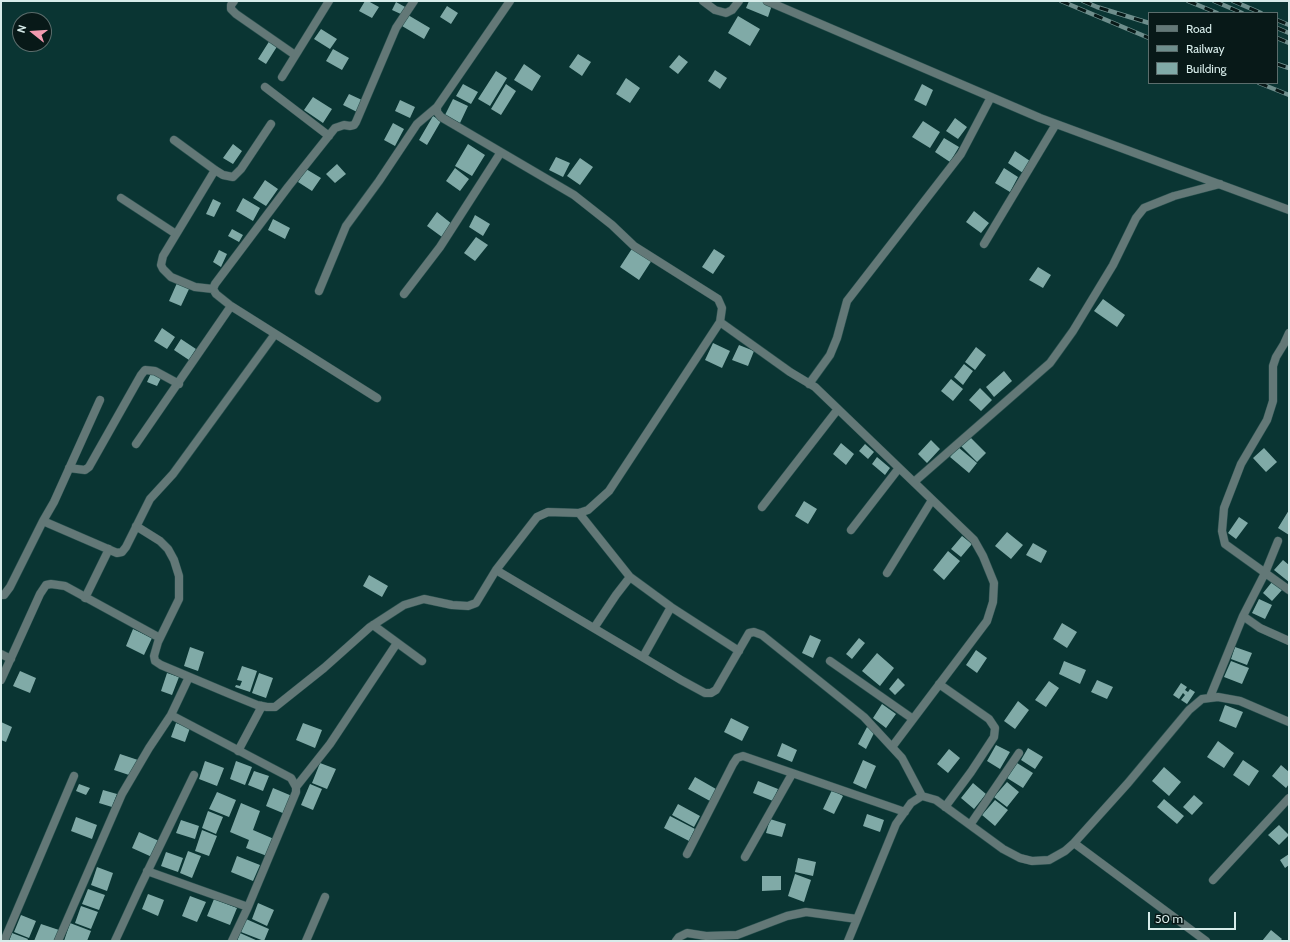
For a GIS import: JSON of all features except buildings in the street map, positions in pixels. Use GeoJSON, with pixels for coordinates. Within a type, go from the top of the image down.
{"type":"FeatureCollection","features":[{"type":"Feature","properties":{"kind":"street"},"geometry":{"type":"LineString","coordinates":[[234,1],[231,5],[231,9],[236,14],[295,55]]}},
{"type":"Feature","properties":{"kind":"street"},"geometry":{"type":"LineString","coordinates":[[282,77],[329,1]]}},
{"type":"Feature","properties":{"kind":"street"},"geometry":{"type":"LineString","coordinates":[[213,289],[215,284],[288,187],[335,128],[339,126],[354,125],[396,28],[414,1]]}},
{"type":"Feature","properties":{"kind":"street"},"geometry":{"type":"LineString","coordinates":[[319,291],[346,226],[379,181],[417,124],[437,107],[510,1]]}},
{"type":"Feature","properties":{"kind":"street"},"geometry":{"type":"LineString","coordinates":[[703,1],[715,10],[726,13],[732,10],[739,1]]}},
{"type":"Feature","properties":{"kind":"street"},"geometry":{"type":"LineString","coordinates":[[767,1],[1056,124],[1289,210]]}},
{"type":"Feature","properties":{"kind":"street"},"geometry":{"type":"LineString","coordinates":[[265,87],[329,136]]}},
{"type":"Feature","properties":{"kind":"street"},"geometry":{"type":"LineString","coordinates":[[809,384],[830,355],[837,338],[846,300],[961,154],[991,97]]}},
{"type":"Feature","properties":{"kind":"street"},"geometry":{"type":"LineString","coordinates":[[136,526],[160,541],[168,549],[174,560],[179,576],[179,599],[160,638],[154,656],[155,661],[160,665],[237,697],[262,706],[275,707],[373,626],[404,605],[424,599],[452,606],[468,606],[476,603],[496,570],[537,517],[548,512],[579,513],[588,510],[609,491],[720,322],[722,308],[718,299],[634,246],[612,225],[574,195],[441,117],[437,112],[437,107]]}},
{"type":"Feature","properties":{"kind":"street"},"geometry":{"type":"LineString","coordinates":[[174,140],[215,170],[223,175],[233,177],[241,169],[271,124]]}},
{"type":"Feature","properties":{"kind":"street"},"geometry":{"type":"LineString","coordinates":[[984,244],[1056,124]]}},
{"type":"Feature","properties":{"kind":"street"},"geometry":{"type":"LineString","coordinates":[[404,294],[440,247],[501,152]]}},
{"type":"Feature","properties":{"kind":"street"},"geometry":{"type":"LineString","coordinates":[[213,289],[195,287],[171,277],[163,270],[161,265],[163,256],[215,170]]}},
{"type":"Feature","properties":{"kind":"street"},"geometry":{"type":"LineString","coordinates":[[914,482],[1050,363],[1073,331],[1113,265],[1136,218],[1144,208],[1174,196],[1220,184]]}},
{"type":"Feature","properties":{"kind":"street"},"geometry":{"type":"LineString","coordinates":[[121,198],[176,234]]}},
{"type":"Feature","properties":{"kind":"street"},"geometry":{"type":"LineString","coordinates":[[213,289],[216,294],[232,306],[377,398]]}},
{"type":"Feature","properties":{"kind":"street"},"geometry":{"type":"LineString","coordinates":[[136,444],[232,306]]}},
{"type":"Feature","properties":{"kind":"street"},"geometry":{"type":"LineString","coordinates":[[720,322],[815,388],[838,409],[974,540],[983,556],[994,583],[993,602],[987,621],[892,747]]}},
{"type":"Feature","properties":{"kind":"street"},"geometry":{"type":"LineString","coordinates":[[1289,333],[1273,366],[1273,401],[1267,420],[1241,464],[1224,508],[1222,531],[1225,544],[1289,590]]}},
{"type":"Feature","properties":{"kind":"street"},"geometry":{"type":"LineString","coordinates":[[43,521],[117,553],[122,552],[126,547],[150,499],[174,474],[275,334]]}},
{"type":"Feature","properties":{"kind":"street"},"geometry":{"type":"LineString","coordinates":[[69,468],[85,470],[89,467],[145,370],[155,371],[179,384]]}},
{"type":"Feature","properties":{"kind":"street"},"geometry":{"type":"LineString","coordinates":[[1,595],[4,595],[10,587],[54,502],[100,400]]}},
{"type":"Feature","properties":{"kind":"street"},"geometry":{"type":"LineString","coordinates":[[762,507],[838,409]]}},
{"type":"Feature","properties":{"kind":"street"},"geometry":{"type":"LineString","coordinates":[[851,530],[899,468]]}},
{"type":"Feature","properties":{"kind":"street"},"geometry":{"type":"LineString","coordinates":[[887,573],[932,500]]}},
{"type":"Feature","properties":{"kind":"street"},"geometry":{"type":"LineString","coordinates":[[579,513],[630,577],[671,607],[739,651]]}},
{"type":"Feature","properties":{"kind":"street"},"geometry":{"type":"LineString","coordinates":[[1210,697],[1243,616],[1265,573],[1278,541]]}},
{"type":"Feature","properties":{"kind":"street"},"geometry":{"type":"LineString","coordinates":[[85,598],[109,549]]}},
{"type":"Feature","properties":{"kind":"street"},"geometry":{"type":"LineString","coordinates":[[496,570],[705,693],[711,693],[716,690],[749,633],[754,632],[762,635],[864,717],[902,758],[922,796],[936,800],[1003,849],[1020,858],[1032,861],[1049,860],[1065,852],[1128,783],[1189,710],[1202,699],[1218,697],[1240,701],[1289,722]]}},
{"type":"Feature","properties":{"kind":"street"},"geometry":{"type":"LineString","coordinates":[[594,628],[630,577]]}},
{"type":"Feature","properties":{"kind":"street"},"geometry":{"type":"LineString","coordinates":[[1,680],[40,594],[46,585],[51,584],[65,586],[160,638]]}},
{"type":"Feature","properties":{"kind":"street"},"geometry":{"type":"LineString","coordinates":[[643,657],[671,607]]}},
{"type":"Feature","properties":{"kind":"street"},"geometry":{"type":"LineString","coordinates":[[1243,616],[1260,628],[1289,641]]}},
{"type":"Feature","properties":{"kind":"street"},"geometry":{"type":"LineString","coordinates":[[373,626],[422,661]]}},
{"type":"Feature","properties":{"kind":"street"},"geometry":{"type":"LineString","coordinates":[[296,787],[330,744],[397,643]]}},
{"type":"Feature","properties":{"kind":"street"},"geometry":{"type":"LineString","coordinates":[[1,654],[11,659]]}},
{"type":"Feature","properties":{"kind":"street"},"geometry":{"type":"LineString","coordinates":[[830,661],[913,719]]}},
{"type":"Feature","properties":{"kind":"street"},"geometry":{"type":"LineString","coordinates":[[58,941],[122,794],[149,748],[171,715],[189,677]]}},
{"type":"Feature","properties":{"kind":"street"},"geometry":{"type":"LineString","coordinates":[[939,684],[990,719],[995,728],[994,737],[971,772],[945,807]]}},
{"type":"Feature","properties":{"kind":"street"},"geometry":{"type":"LineString","coordinates":[[238,751],[262,706]]}},
{"type":"Feature","properties":{"kind":"street"},"geometry":{"type":"LineString","coordinates":[[171,715],[291,778],[296,787],[296,792],[248,907],[232,941]]}},
{"type":"Feature","properties":{"kind":"street"},"geometry":{"type":"LineString","coordinates":[[970,825],[1019,754]]}},
{"type":"Feature","properties":{"kind":"street"},"geometry":{"type":"LineString","coordinates":[[687,854],[733,764],[737,758],[743,756],[905,812]]}},
{"type":"Feature","properties":{"kind":"street"},"geometry":{"type":"LineString","coordinates":[[745,857],[792,774]]}},
{"type":"Feature","properties":{"kind":"street"},"geometry":{"type":"LineString","coordinates":[[115,941],[194,775]]}},
{"type":"Feature","properties":{"kind":"street"},"geometry":{"type":"LineString","coordinates":[[4,941],[74,776]]}},
{"type":"Feature","properties":{"kind":"street"},"geometry":{"type":"LineString","coordinates":[[848,941],[896,824],[911,803],[922,796]]}},
{"type":"Feature","properties":{"kind":"street"},"geometry":{"type":"LineString","coordinates":[[1213,880],[1289,798]]}},
{"type":"Feature","properties":{"kind":"street"},"geometry":{"type":"LineString","coordinates":[[1074,843],[1206,941]]}},
{"type":"Feature","properties":{"kind":"street"},"geometry":{"type":"LineString","coordinates":[[147,871],[248,907]]}},
{"type":"Feature","properties":{"kind":"street"},"geometry":{"type":"LineString","coordinates":[[306,941],[325,897]]}},
{"type":"Feature","properties":{"kind":"street"},"geometry":{"type":"LineString","coordinates":[[676,941],[687,933],[706,936],[737,935],[787,916],[806,912],[857,920]]}},
{"type":"Feature","properties":{"kind":"railway"},"geometry":{"type":"LineString","coordinates":[[1061,1],[1148,38]]}},
{"type":"Feature","properties":{"kind":"railway"},"geometry":{"type":"LineString","coordinates":[[1083,1],[1097,7],[1148,23]]}},
{"type":"Feature","properties":{"kind":"railway"},"geometry":{"type":"LineString","coordinates":[[1188,1],[1215,12]]}},
{"type":"Feature","properties":{"kind":"railway"},"geometry":{"type":"LineString","coordinates":[[1214,1],[1240,12]]}},
{"type":"Feature","properties":{"kind":"railway"},"geometry":{"type":"LineString","coordinates":[[1233,1],[1259,12]]}},
{"type":"Feature","properties":{"kind":"railway"},"geometry":{"type":"LineString","coordinates":[[1278,20],[1289,25]]}},
{"type":"Feature","properties":{"kind":"railway"},"geometry":{"type":"LineString","coordinates":[[1278,28],[1289,33]]}},
{"type":"Feature","properties":{"kind":"railway"},"geometry":{"type":"LineString","coordinates":[[1278,38],[1289,43]]}},
{"type":"Feature","properties":{"kind":"railway"},"geometry":{"type":"LineString","coordinates":[[1278,64],[1289,68]]}},
{"type":"Feature","properties":{"kind":"railway"},"geometry":{"type":"LineString","coordinates":[[1262,84],[1289,95]]}}]}
